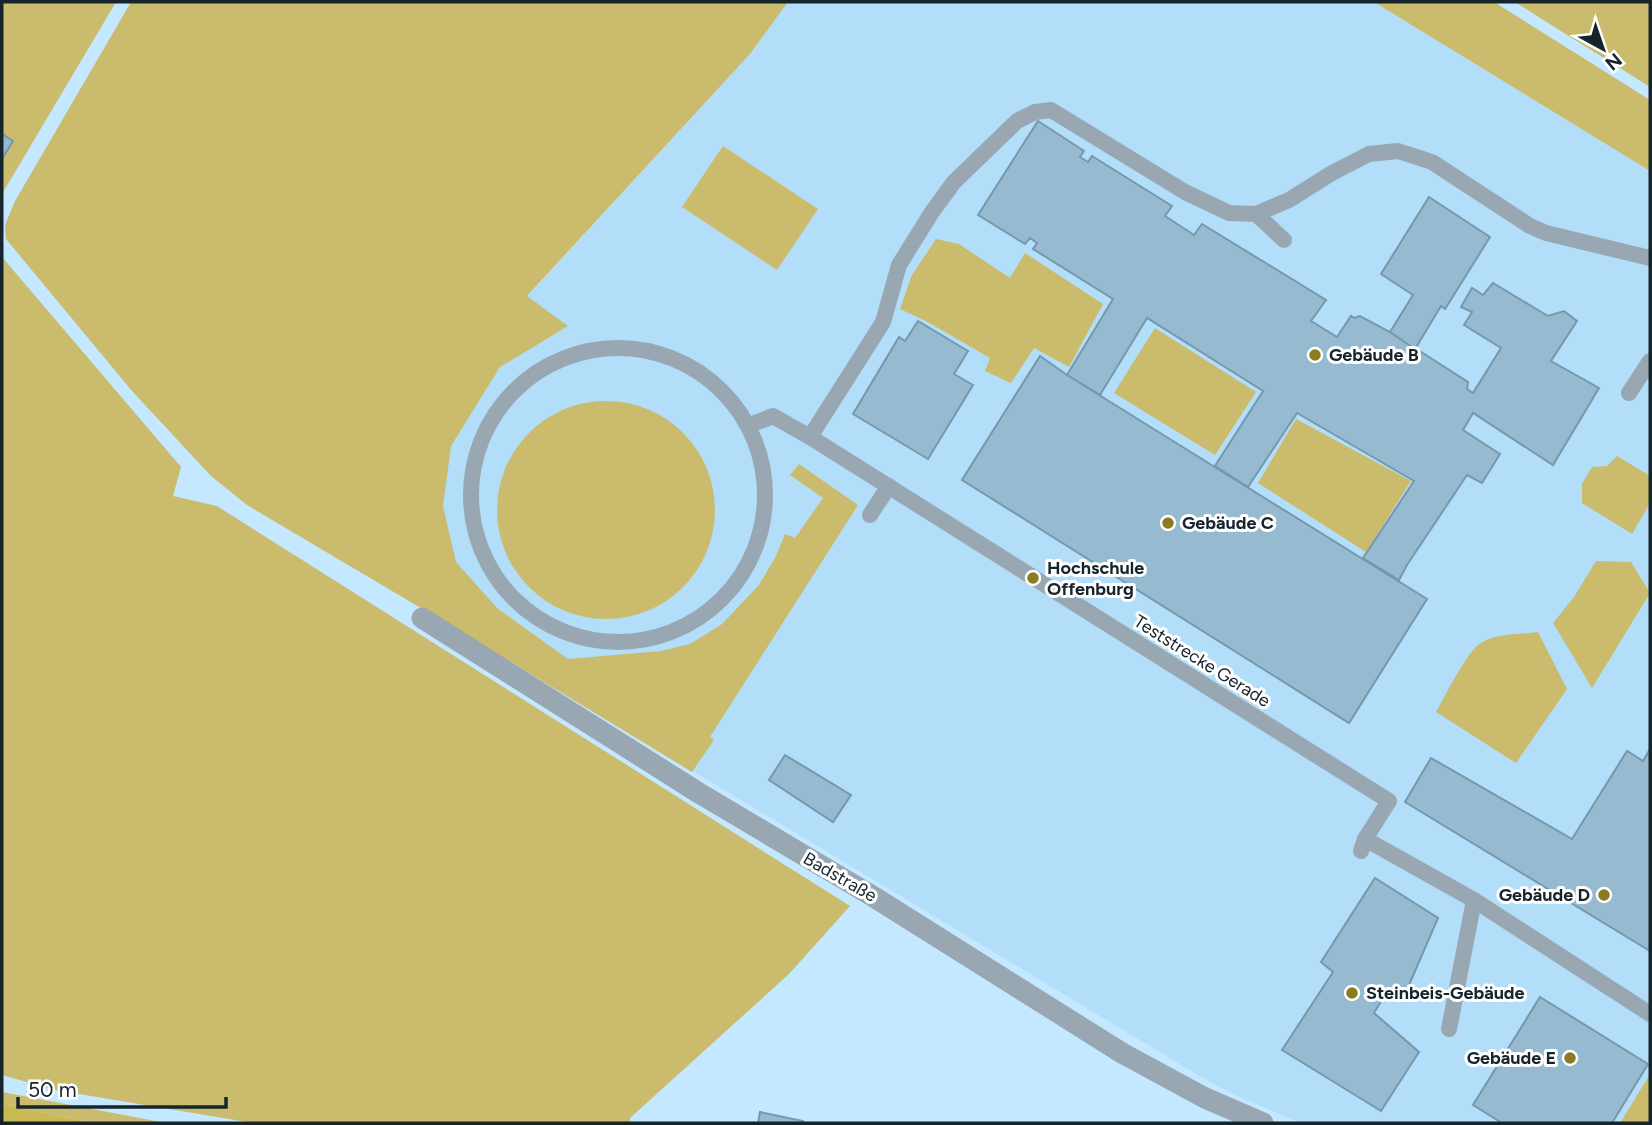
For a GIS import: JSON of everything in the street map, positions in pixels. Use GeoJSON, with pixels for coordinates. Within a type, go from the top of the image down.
{"type":"FeatureCollection","features":[{"type":"Feature","properties":{"kind":"street","name":"Badstraße"},"geometry":{"type":"LineString","coordinates":[[422,618],[699,793],[874,897],[1122,1053],[1205,1098],[1263,1123]]}},
{"type":"Feature","properties":{"kind":"lane"},"geometry":{"type":"LineString","coordinates":[[810,437],[883,322],[899,265],[932,212],[954,182],[983,153],[1017,121],[1035,112],[1051,110],[1185,192],[1229,213],[1256,215],[1289,200],[1369,154],[1398,150],[1432,162],[1530,226],[1546,233],[1650,258]]}},
{"type":"Feature","properties":{"kind":"lane"},"geometry":{"type":"LineString","coordinates":[[1256,215],[1284,240]]}},
{"type":"Feature","properties":{"kind":"lane"},"geometry":{"type":"LineString","coordinates":[[632,346],[679,359],[720,386],[750,425],[765,471],[765,520],[748,566],[718,604],[677,631],[629,643],[580,638],[536,618],[500,585],[477,542],[470,493],[478,445],[502,402],[538,369],[583,350],[632,346]]}},
{"type":"Feature","properties":{"kind":"lane"},"geometry":{"type":"LineString","coordinates":[[1629,393],[1650,361]]}},
{"type":"Feature","properties":{"kind":"lane","name":"Teststrecke Gerade"},"geometry":{"type":"LineString","coordinates":[[750,425],[773,416],[810,437],[1389,801],[1363,845],[1474,900]]}},
{"type":"Feature","properties":{"kind":"lane"},"geometry":{"type":"LineString","coordinates":[[870,515],[889,486]]}},
{"type":"Feature","properties":{"kind":"lane"},"geometry":{"type":"LineString","coordinates":[[1449,1029],[1474,900],[1650,1014]]}},
{"type":"Feature","properties":{"kind":"shaded area"},"geometry":{"type":"Polygon","coordinates":[[[2,2],[116,2],[2,194],[2,2]]]}},
{"type":"Feature","properties":{"kind":"shaded area"},"geometry":{"type":"Polygon","coordinates":[[[131,2],[788,2],[750,54],[527,296],[568,326],[500,367],[451,446],[443,506],[456,562],[497,608],[568,659],[661,651],[690,644],[722,624],[759,585],[785,534],[795,538],[823,498],[790,475],[799,464],[858,505],[710,737],[714,740],[692,772],[247,505],[211,476],[132,391],[6,239],[5,225],[15,201],[131,2]]]}},
{"type":"Feature","properties":{"kind":"shaded area","name":"Hochschule Offenburg"},"geometry":{"type":"Polygon","coordinates":[[[788,2],[1374,2],[1650,171],[1650,1074],[1620,1123],[1300,1123],[1208,1081],[412,602],[419,554],[422,468],[527,297],[750,54],[788,2]]]}},
{"type":"Feature","properties":{"kind":"shaded area"},"geometry":{"type":"Polygon","coordinates":[[[1374,2],[1494,2],[1650,100],[1650,171],[1374,2]]]}},
{"type":"Feature","properties":{"kind":"shaded area"},"geometry":{"type":"Polygon","coordinates":[[[1515,2],[1650,2],[1650,87],[1515,2]]]}},
{"type":"Feature","properties":{"kind":"shaded area"},"geometry":{"type":"Polygon","coordinates":[[[723,146],[818,209],[777,270],[682,207],[723,146]]]}},
{"type":"Feature","properties":{"kind":"shaded area"},"geometry":{"type":"Polygon","coordinates":[[[936,239],[959,244],[1010,278],[1025,253],[1103,304],[1069,367],[1034,348],[1011,383],[985,371],[990,358],[900,309],[912,275],[936,239]]]}},
{"type":"Feature","properties":{"kind":"shaded area"},"geometry":{"type":"Polygon","coordinates":[[[2,257],[181,467],[173,496],[217,506],[850,906],[789,974],[630,1118],[630,1123],[253,1123],[55,1090],[2,1075],[2,257]]]}},
{"type":"Feature","properties":{"kind":"shaded area"},"geometry":{"type":"Polygon","coordinates":[[[1155,328],[1256,392],[1215,455],[1114,393],[1155,328]]]}},
{"type":"Feature","properties":{"kind":"shaded area"},"geometry":{"type":"Polygon","coordinates":[[[617,401],[648,409],[667,419],[683,433],[697,449],[707,468],[715,510],[707,552],[697,571],[683,587],[667,601],[648,611],[617,619],[595,619],[564,611],[545,601],[515,571],[505,552],[499,531],[497,499],[505,468],[515,449],[545,419],[564,409],[585,403],[617,401]]]}},
{"type":"Feature","properties":{"kind":"shaded area"},"geometry":{"type":"Polygon","coordinates":[[[1296,419],[1411,481],[1366,552],[1258,483],[1296,419]]]}},
{"type":"Feature","properties":{"kind":"shaded area"},"geometry":{"type":"Polygon","coordinates":[[[1617,456],[1650,476],[1650,503],[1632,534],[1582,503],[1582,484],[1592,467],[1607,466],[1617,456]]]}},
{"type":"Feature","properties":{"kind":"shaded area"},"geometry":{"type":"Polygon","coordinates":[[[1596,561],[1631,562],[1650,593],[1592,688],[1553,623],[1574,597],[1596,561]]]}},
{"type":"Feature","properties":{"kind":"shaded area"},"geometry":{"type":"Polygon","coordinates":[[[1538,632],[1567,689],[1516,763],[1436,712],[1461,667],[1478,645],[1499,636],[1538,632]]]}},
{"type":"Feature","properties":{"kind":"shaded area"},"geometry":{"type":"Polygon","coordinates":[[[1650,1074],[1650,1123],[1620,1123],[1650,1074]]]}},
{"type":"Feature","properties":{"kind":"shaded area"},"geometry":{"type":"Polygon","coordinates":[[[2,1092],[166,1123],[92,1123],[2,1104],[2,1092]]]}},
{"type":"Feature","properties":{"kind":"shaded area"},"geometry":{"type":"Polygon","coordinates":[[[2,1104],[92,1123],[2,1123],[2,1104]]]}},
{"type":"Feature","properties":{"kind":"building","name":"Gebäude B"},"geometry":{"type":"Polygon","coordinates":[[[1038,121],[1084,151],[1080,157],[1088,162],[1092,156],[1172,206],[1165,216],[1194,235],[1202,224],[1326,300],[1311,321],[1337,337],[1351,316],[1360,316],[1468,382],[1467,389],[1473,393],[1501,348],[1464,325],[1472,312],[1461,307],[1472,288],[1483,295],[1493,283],[1548,316],[1564,311],[1577,321],[1551,361],[1599,388],[1553,465],[1473,413],[1463,430],[1500,454],[1482,483],[1467,475],[1399,580],[1363,558],[1414,481],[1297,413],[1248,487],[1215,466],[1263,391],[1147,318],[1100,395],[1067,375],[1113,299],[1033,249],[1037,243],[1030,238],[1025,244],[978,215],[1038,121]]]}},
{"type":"Feature","properties":{"kind":"building"},"geometry":{"type":"Polygon","coordinates":[[[2,134],[13,141],[2,159],[2,134]]]}},
{"type":"Feature","properties":{"kind":"building"},"geometry":{"type":"Polygon","coordinates":[[[1429,197],[1490,237],[1445,309],[1441,306],[1415,349],[1390,332],[1413,295],[1381,274],[1429,197]]]}},
{"type":"Feature","properties":{"kind":"building"},"geometry":{"type":"Polygon","coordinates":[[[918,321],[968,351],[954,374],[973,385],[928,459],[853,414],[899,337],[905,341],[918,321]]]}},
{"type":"Feature","properties":{"kind":"building","name":"Gebäude C"},"geometry":{"type":"Polygon","coordinates":[[[1040,356],[1427,599],[1349,723],[962,480],[1040,356]]]}},
{"type":"Feature","properties":{"kind":"building","name":"Gebäude D"},"geometry":{"type":"Polygon","coordinates":[[[1650,749],[1650,951],[1405,802],[1431,758],[1572,839],[1627,751],[1643,761],[1650,749]]]}},
{"type":"Feature","properties":{"kind":"building"},"geometry":{"type":"Polygon","coordinates":[[[785,755],[851,795],[833,822],[769,780],[785,755]]]}},
{"type":"Feature","properties":{"kind":"building","name":"Steinbeis-Gebäude"},"geometry":{"type":"Polygon","coordinates":[[[1375,878],[1438,918],[1403,999],[1388,990],[1374,1013],[1419,1052],[1381,1111],[1282,1050],[1333,972],[1321,962],[1375,878]]]}},
{"type":"Feature","properties":{"kind":"building","name":"Gebäude E"},"geometry":{"type":"Polygon","coordinates":[[[1540,997],[1648,1064],[1612,1123],[1502,1123],[1473,1105],[1540,997]]]}},
{"type":"Feature","properties":{"kind":"building"},"geometry":{"type":"Polygon","coordinates":[[[760,1112],[803,1121],[803,1123],[758,1123],[760,1112]]]}},
{"type":"Feature","properties":{"kind":"place","name":"Gebäude B"},"geometry":{"type":"Point","coordinates":[1315,355]}},
{"type":"Feature","properties":{"kind":"place","name":"Gebäude C"},"geometry":{"type":"Point","coordinates":[1168,523]}},
{"type":"Feature","properties":{"kind":"place","name":"Hochschule Offenburg"},"geometry":{"type":"Point","coordinates":[1033,578]}},
{"type":"Feature","properties":{"kind":"place","name":"Gebäude D"},"geometry":{"type":"Point","coordinates":[1604,895]}},
{"type":"Feature","properties":{"kind":"place","name":"Steinbeis-Gebäude"},"geometry":{"type":"Point","coordinates":[1352,993]}},
{"type":"Feature","properties":{"kind":"place","name":"Gebäude E"},"geometry":{"type":"Point","coordinates":[1570,1058]}}]}
